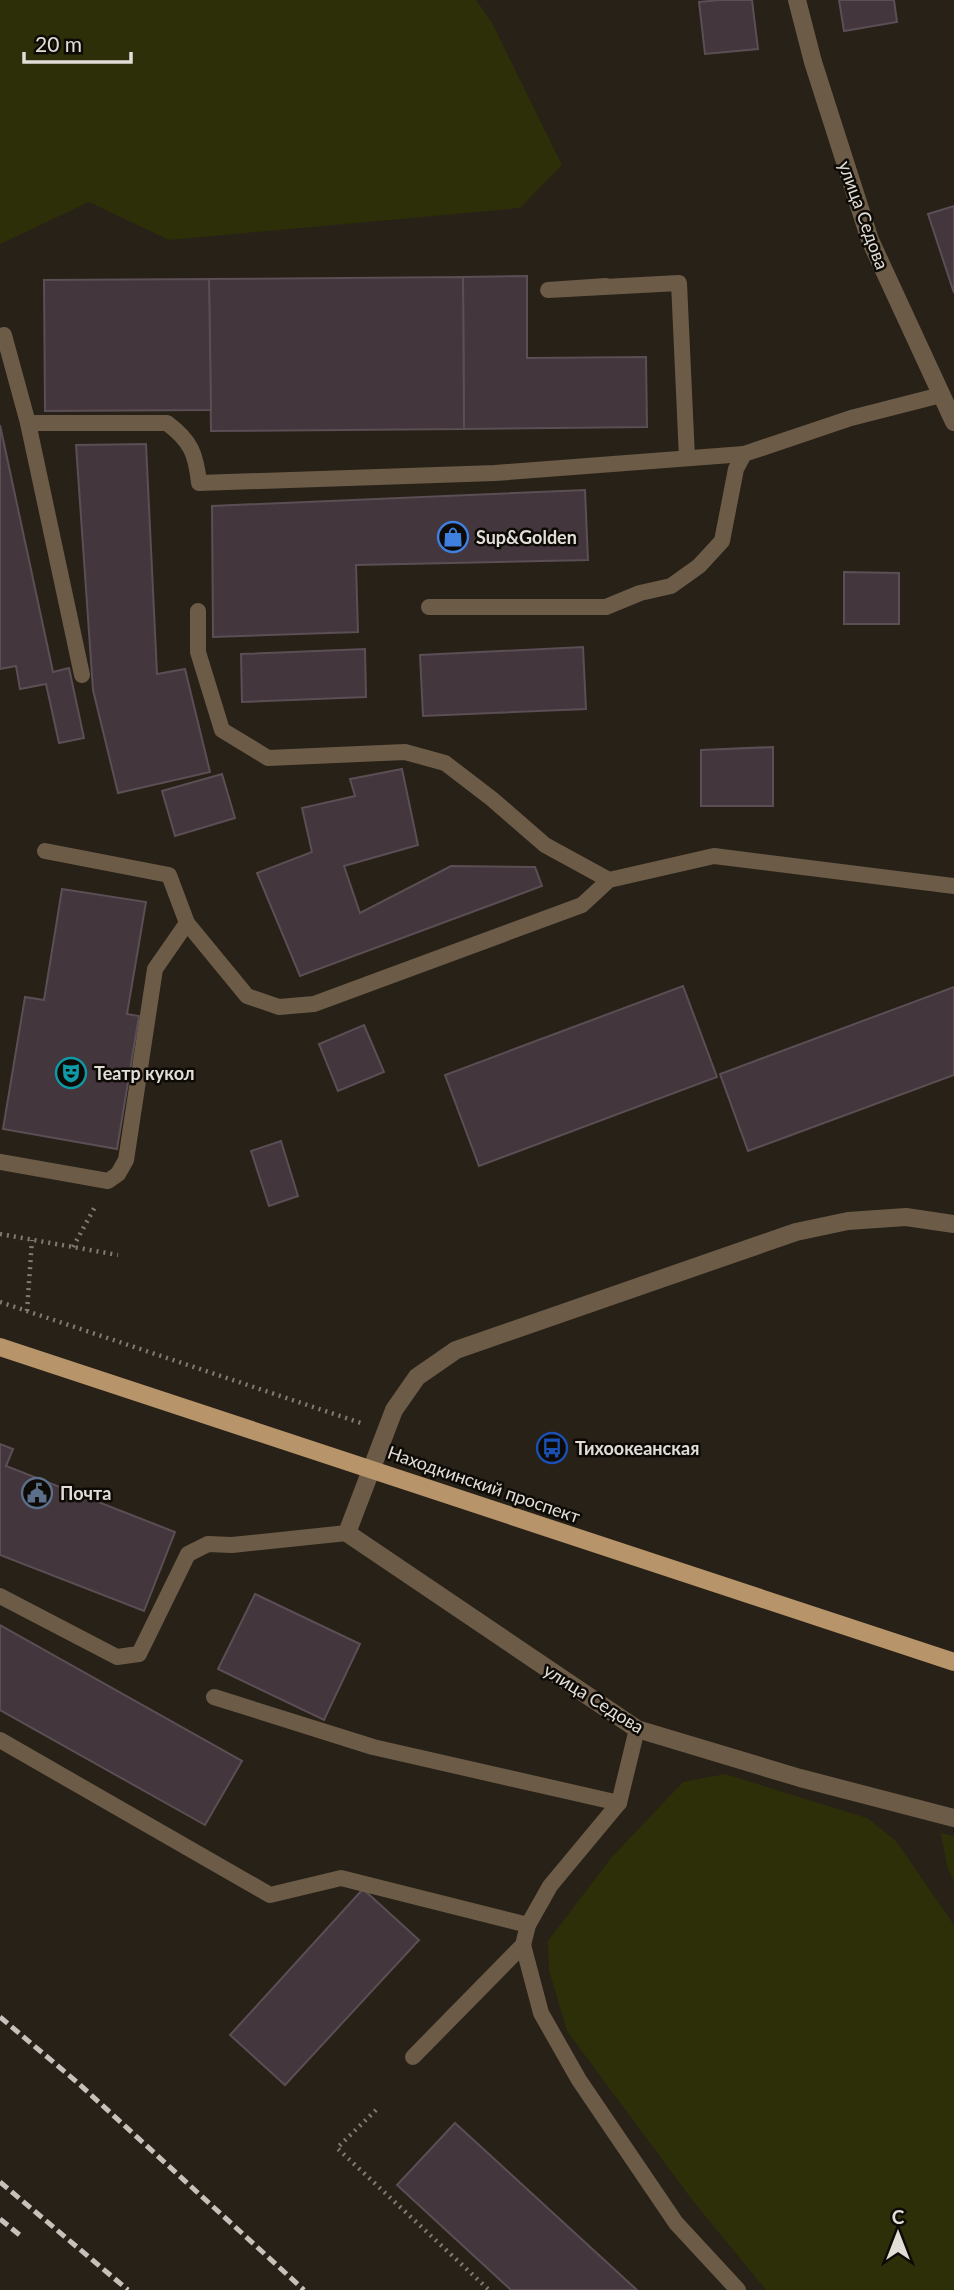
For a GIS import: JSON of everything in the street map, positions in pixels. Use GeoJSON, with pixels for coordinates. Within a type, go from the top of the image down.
{"type":"FeatureCollection","features":[{"type":"Feature","properties":{"kind":"main road","name":"Находкинский проспект"},"geometry":{"type":"LineString","coordinates":[[0,1348],[372,1468],[954,1662]]}},
{"type":"Feature","properties":{"kind":"street","name":"улица Седова"},"geometry":{"type":"LineString","coordinates":[[797,0],[813,62],[870,240],[954,422]]}},
{"type":"Feature","properties":{"kind":"street"},"geometry":{"type":"LineString","coordinates":[[347,1533],[394,1410],[417,1377],[456,1350],[796,1233],[848,1221],[906,1217],[954,1224]]}},
{"type":"Feature","properties":{"kind":"street","name":"улица Седова"},"geometry":{"type":"LineString","coordinates":[[347,1533],[637,1729],[800,1778],[954,1818]]}},
{"type":"Feature","properties":{"kind":"lane"},"geometry":{"type":"LineString","coordinates":[[606,286],[548,290],[679,283],[687,458]]}},
{"type":"Feature","properties":{"kind":"lane"},"geometry":{"type":"LineString","coordinates":[[4,335],[28,423],[82,675]]}},
{"type":"Feature","properties":{"kind":"lane"},"geometry":{"type":"LineString","coordinates":[[28,423],[167,423],[184,436],[197,460],[199,484],[495,473],[744,454],[851,418],[941,395]]}},
{"type":"Feature","properties":{"kind":"lane"},"geometry":{"type":"LineString","coordinates":[[429,607],[606,607],[640,593],[671,586],[699,566],[722,541],[736,469],[744,454]]}},
{"type":"Feature","properties":{"kind":"lane"},"geometry":{"type":"LineString","coordinates":[[198,611],[198,652],[222,730],[268,758],[405,752],[445,763],[545,845],[609,880]]}},
{"type":"Feature","properties":{"kind":"lane"},"geometry":{"type":"LineString","coordinates":[[45,851],[169,875],[187,923],[247,996],[279,1007],[314,1004],[582,905],[609,880],[714,856],[948,883],[954,886]]}},
{"type":"Feature","properties":{"kind":"lane"},"geometry":{"type":"LineString","coordinates":[[0,1162],[108,1181],[118,1174],[127,1160],[155,969],[187,923]]}},
{"type":"Feature","properties":{"kind":"lane"},"geometry":{"type":"LineString","coordinates":[[0,1596],[117,1657],[139,1654],[188,1554],[208,1544],[232,1545],[347,1533]]}},
{"type":"Feature","properties":{"kind":"lane"},"geometry":{"type":"LineString","coordinates":[[214,1697],[373,1747],[619,1803]]}},
{"type":"Feature","properties":{"kind":"lane"},"geometry":{"type":"LineString","coordinates":[[637,1729],[619,1803],[550,1886],[528,1926],[523,1945],[541,2013],[579,2080],[676,2223],[737,2290]]}},
{"type":"Feature","properties":{"kind":"lane"},"geometry":{"type":"LineString","coordinates":[[0,1740],[270,1895],[341,1878],[528,1926]]}},
{"type":"Feature","properties":{"kind":"lane"},"geometry":{"type":"LineString","coordinates":[[413,2057],[523,1945]]}},
{"type":"Feature","properties":{"kind":"path"},"geometry":{"type":"LineString","coordinates":[[73,1247],[108,1181]]}},
{"type":"Feature","properties":{"kind":"path"},"geometry":{"type":"LineString","coordinates":[[0,1234],[118,1255]]}},
{"type":"Feature","properties":{"kind":"path"},"geometry":{"type":"LineString","coordinates":[[27,1311],[32,1240]]}},
{"type":"Feature","properties":{"kind":"path"},"geometry":{"type":"LineString","coordinates":[[0,1302],[387,1432]]}},
{"type":"Feature","properties":{"kind":"path"},"geometry":{"type":"LineString","coordinates":[[376,2110],[337,2148],[489,2290]]}},
{"type":"Feature","properties":{"kind":"green space"},"geometry":{"type":"Polygon","coordinates":[[[0,0],[476,0],[491,21],[562,165],[520,208],[169,240],[89,202],[0,244],[0,0]]]}},
{"type":"Feature","properties":{"kind":"green space"},"geometry":{"type":"Polygon","coordinates":[[[725,1774],[867,1818],[896,1841],[954,1925],[954,2290],[766,2290],[693,2201],[567,2031],[549,1970],[548,1941],[611,1858],[683,1782],[725,1774]]]}},
{"type":"Feature","properties":{"kind":"green space"},"geometry":{"type":"Polygon","coordinates":[[[941,1833],[954,1836],[954,1882],[947,1866],[941,1833]]]}},
{"type":"Feature","properties":{"kind":"building"},"geometry":{"type":"Polygon","coordinates":[[[752,0],[758,49],[705,54],[699,2],[752,0]]]}},
{"type":"Feature","properties":{"kind":"building"},"geometry":{"type":"Polygon","coordinates":[[[839,0],[894,0],[897,22],[844,31],[839,0]]]}},
{"type":"Feature","properties":{"kind":"building"},"geometry":{"type":"Polygon","coordinates":[[[954,206],[954,293],[928,214],[954,206]]]}},
{"type":"Feature","properties":{"kind":"building"},"geometry":{"type":"Polygon","coordinates":[[[527,276],[527,358],[646,357],[647,427],[464,429],[463,277],[527,276]]]}},
{"type":"Feature","properties":{"kind":"building"},"geometry":{"type":"Polygon","coordinates":[[[463,277],[464,429],[211,431],[209,279],[463,277]]]}},
{"type":"Feature","properties":{"kind":"building"},"geometry":{"type":"Polygon","coordinates":[[[209,279],[211,410],[45,411],[44,280],[209,279]]]}},
{"type":"Feature","properties":{"kind":"building"},"geometry":{"type":"Polygon","coordinates":[[[0,425],[53,672],[69,668],[84,738],[59,743],[46,684],[20,689],[16,666],[0,669],[0,425]]]}},
{"type":"Feature","properties":{"kind":"building"},"geometry":{"type":"Polygon","coordinates":[[[146,444],[157,674],[185,669],[210,772],[118,793],[93,690],[76,445],[146,444]]]}},
{"type":"Feature","properties":{"kind":"building"},"geometry":{"type":"Polygon","coordinates":[[[585,490],[588,560],[356,565],[358,632],[213,637],[212,506],[585,490]]]}},
{"type":"Feature","properties":{"kind":"building"},"geometry":{"type":"Polygon","coordinates":[[[844,572],[899,573],[899,624],[844,624],[844,572]]]}},
{"type":"Feature","properties":{"kind":"building"},"geometry":{"type":"Polygon","coordinates":[[[583,647],[586,709],[423,716],[420,655],[583,647]]]}},
{"type":"Feature","properties":{"kind":"building"},"geometry":{"type":"Polygon","coordinates":[[[365,649],[366,697],[242,702],[241,654],[365,649]]]}},
{"type":"Feature","properties":{"kind":"building"},"geometry":{"type":"Polygon","coordinates":[[[773,747],[773,806],[701,806],[701,750],[773,747]]]}},
{"type":"Feature","properties":{"kind":"building"},"geometry":{"type":"Polygon","coordinates":[[[402,769],[418,845],[344,866],[360,913],[451,866],[535,867],[542,886],[300,976],[257,873],[312,852],[302,808],[355,796],[350,779],[402,769]]]}},
{"type":"Feature","properties":{"kind":"building"},"geometry":{"type":"Polygon","coordinates":[[[222,774],[235,818],[175,836],[162,791],[222,774]]]}},
{"type":"Feature","properties":{"kind":"building","name":"Театр кукол"},"geometry":{"type":"Polygon","coordinates":[[[62,889],[146,902],[127,1014],[139,1016],[117,1149],[3,1129],[25,997],[44,1000],[62,889]]]}},
{"type":"Feature","properties":{"kind":"building"},"geometry":{"type":"Polygon","coordinates":[[[683,986],[717,1077],[479,1166],[445,1075],[683,986]]]}},
{"type":"Feature","properties":{"kind":"building"},"geometry":{"type":"Polygon","coordinates":[[[954,987],[954,1075],[748,1151],[720,1074],[954,987]]]}},
{"type":"Feature","properties":{"kind":"building"},"geometry":{"type":"Polygon","coordinates":[[[364,1025],[384,1072],[338,1091],[319,1044],[364,1025]]]}},
{"type":"Feature","properties":{"kind":"building"},"geometry":{"type":"Polygon","coordinates":[[[281,1141],[298,1196],[269,1206],[251,1151],[281,1141]]]}},
{"type":"Feature","properties":{"kind":"building"},"geometry":{"type":"Polygon","coordinates":[[[0,1444],[13,1449],[6,1466],[175,1532],[144,1611],[0,1555],[0,1444]]]}},
{"type":"Feature","properties":{"kind":"building"},"geometry":{"type":"Polygon","coordinates":[[[255,1594],[360,1644],[324,1720],[218,1669],[255,1594]]]}},
{"type":"Feature","properties":{"kind":"building"},"geometry":{"type":"Polygon","coordinates":[[[0,1625],[242,1761],[205,1825],[0,1710],[0,1625]]]}},
{"type":"Feature","properties":{"kind":"building"},"geometry":{"type":"Polygon","coordinates":[[[363,1889],[419,1940],[285,2085],[230,2035],[363,1889]]]}},
{"type":"Feature","properties":{"kind":"building"},"geometry":{"type":"Polygon","coordinates":[[[455,2123],[637,2290],[511,2290],[397,2185],[455,2123]]]}},
{"type":"Feature","properties":{"kind":"railway"},"geometry":{"type":"LineString","coordinates":[[0,2017],[78,2083],[304,2290]]}},
{"type":"Feature","properties":{"kind":"railway"},"geometry":{"type":"LineString","coordinates":[[0,2182],[128,2290]]}},
{"type":"Feature","properties":{"kind":"railway"},"geometry":{"type":"LineString","coordinates":[[0,2219],[21,2236]]}},
{"type":"Feature","properties":{"kind":"place","name":"Sup&Golden"},"geometry":{"type":"Point","coordinates":[453,537]}},
{"type":"Feature","properties":{"kind":"place","name":"Театр кукол"},"geometry":{"type":"Point","coordinates":[71,1073]}},
{"type":"Feature","properties":{"kind":"place","name":"Тихоокеанская"},"geometry":{"type":"Point","coordinates":[552,1448]}},
{"type":"Feature","properties":{"kind":"place","name":"Почта"},"geometry":{"type":"Point","coordinates":[37,1493]}}]}
